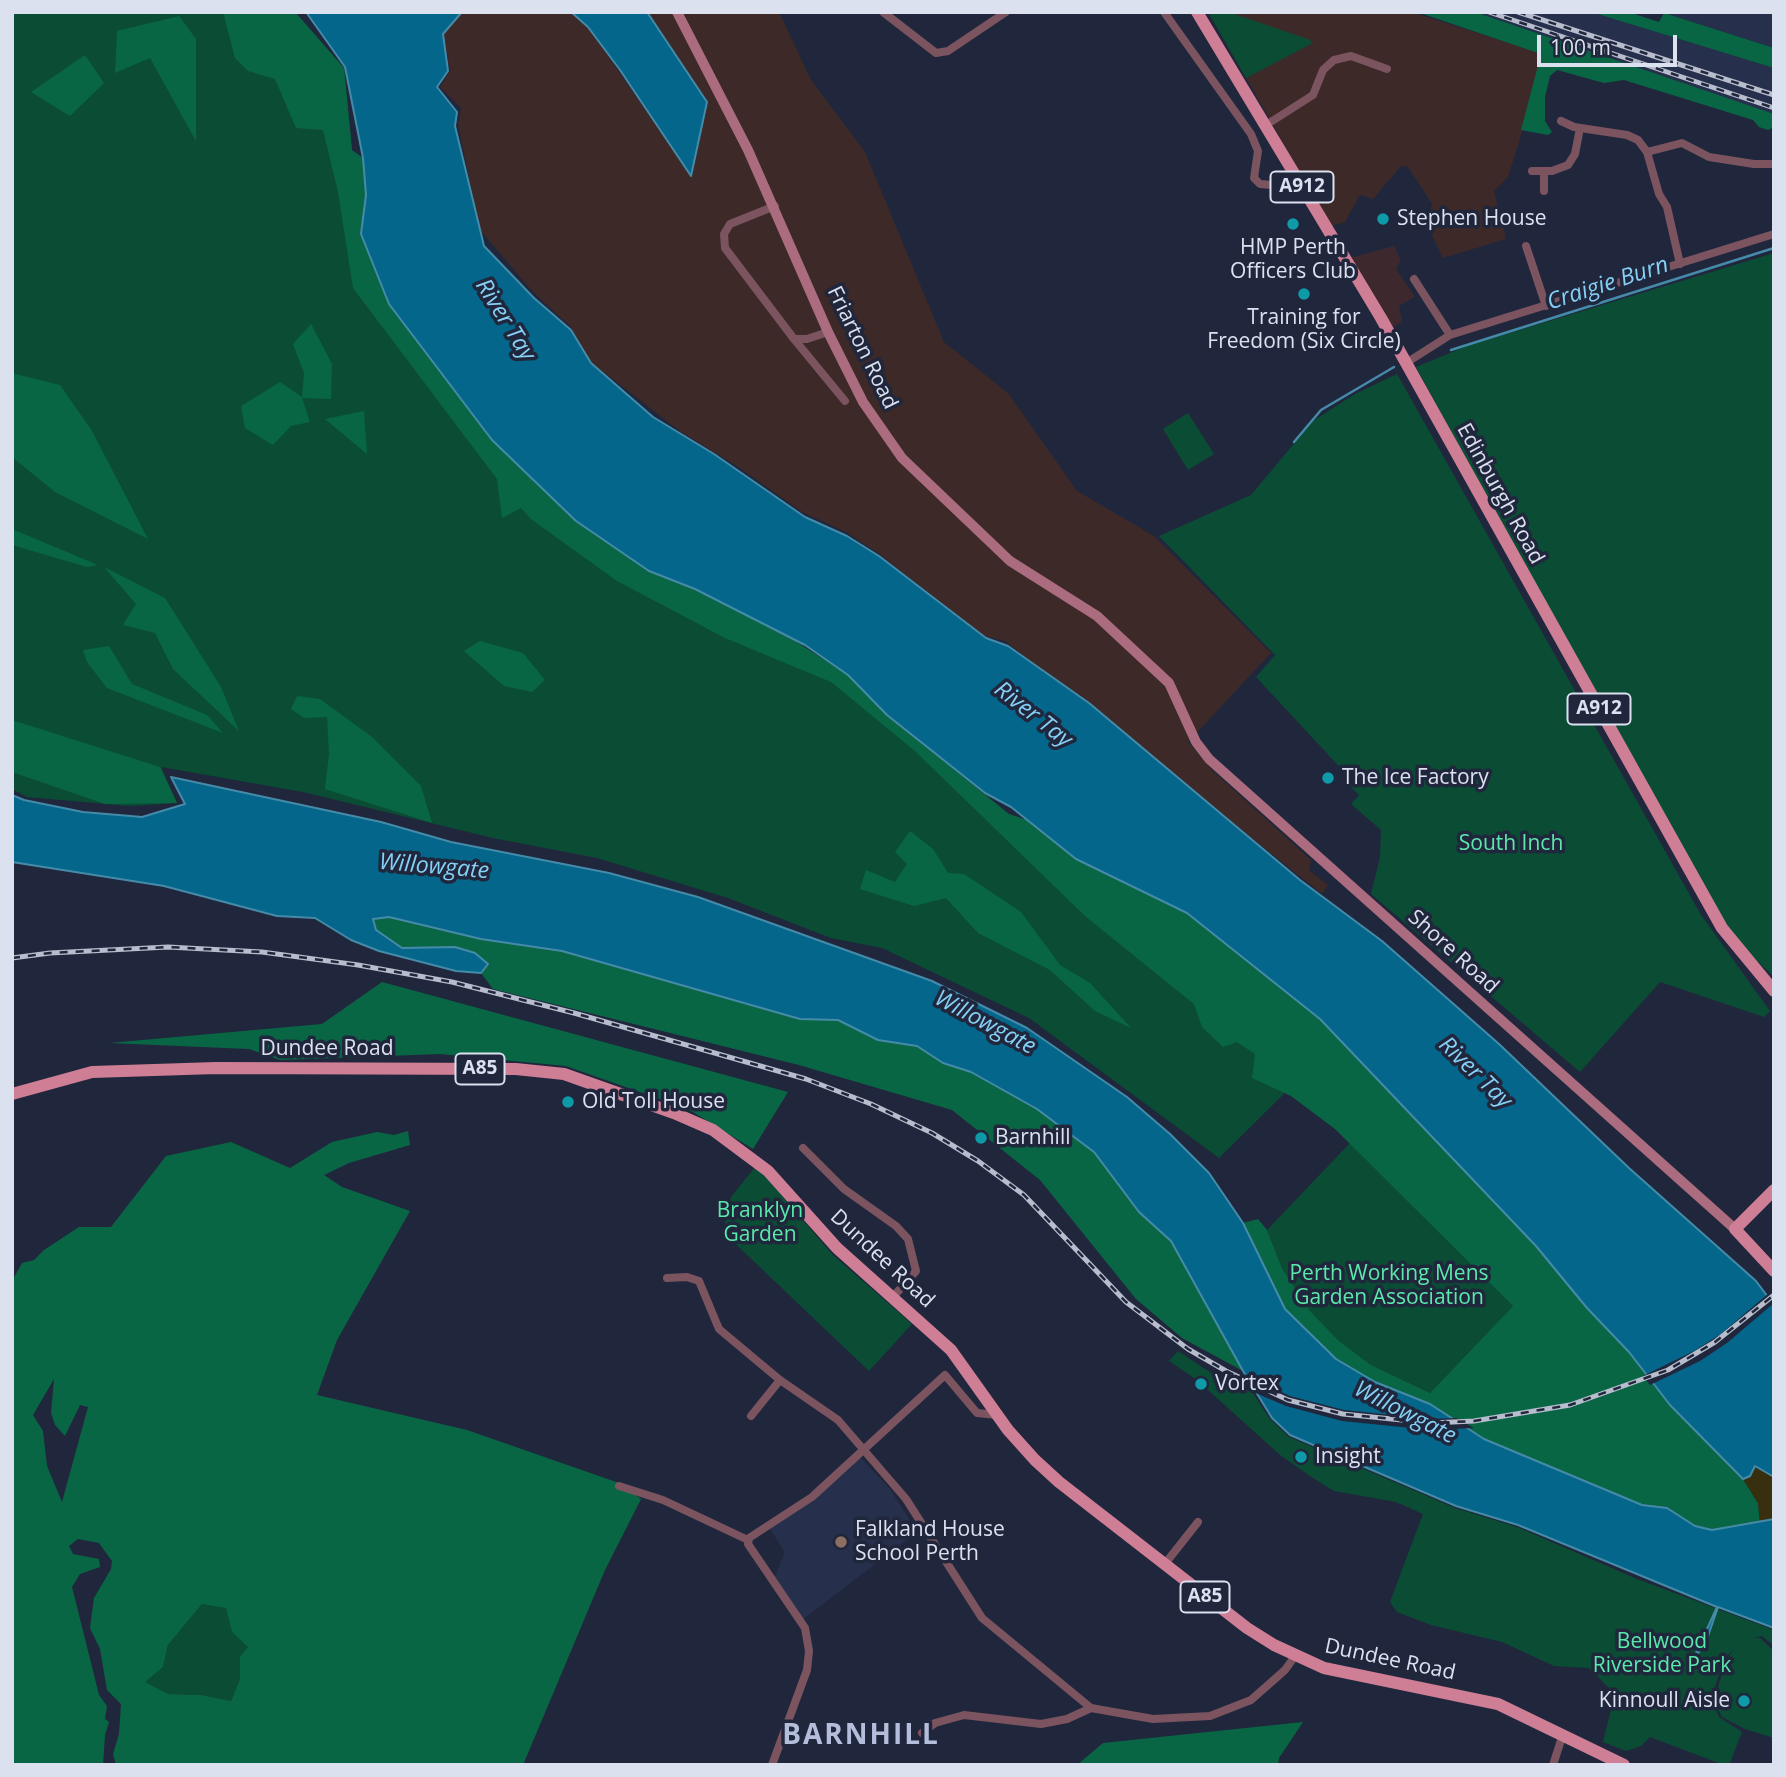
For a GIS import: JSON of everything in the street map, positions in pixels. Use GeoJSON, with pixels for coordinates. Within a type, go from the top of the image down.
{"type":"FeatureCollection","features":[{"type":"Feature","properties":{"kind":"main road","name":"Edinburgh Road"},"geometry":{"type":"LineString","coordinates":[[1197,12],[1406,363],[1722,928],[1774,991]]}},
{"type":"Feature","properties":{"kind":"main road","name":"Dundee Road"},"geometry":{"type":"LineString","coordinates":[[12,1094],[92,1072],[216,1068],[516,1069],[564,1074],[674,1113],[713,1130],[768,1171],[837,1248],[951,1350],[997,1415],[1024,1448],[1059,1482],[1247,1628],[1295,1656],[1336,1671],[1498,1704],[1624,1765]]}},
{"type":"Feature","properties":{"kind":"main road"},"geometry":{"type":"LineString","coordinates":[[1774,1190],[1735,1229],[1774,1271]]}},
{"type":"Feature","properties":{"kind":"street","name":"Friarton Road"},"geometry":{"type":"LineString","coordinates":[[677,12],[775,206],[828,332],[863,402],[902,458],[1010,561],[1097,616],[1169,683]]}},
{"type":"Feature","properties":{"kind":"street"},"geometry":{"type":"LineString","coordinates":[[883,12],[936,53],[948,51],[1006,12]]}},
{"type":"Feature","properties":{"kind":"street"},"geometry":{"type":"LineString","coordinates":[[1164,12],[1251,134],[1258,152],[1254,178],[1260,184],[1272,186],[1296,177]]}},
{"type":"Feature","properties":{"kind":"street"},"geometry":{"type":"LineString","coordinates":[[1266,125],[1313,95],[1323,70],[1334,60],[1351,56],[1387,69]]}},
{"type":"Feature","properties":{"kind":"street"},"geometry":{"type":"LineString","coordinates":[[1561,121],[1580,128],[1627,135],[1638,140],[1647,152],[1659,194],[1667,207],[1672,241],[1680,264]]}},
{"type":"Feature","properties":{"kind":"street"},"geometry":{"type":"LineString","coordinates":[[1532,171],[1563,169],[1572,162],[1580,128]]}},
{"type":"Feature","properties":{"kind":"street"},"geometry":{"type":"LineString","coordinates":[[1647,152],[1682,143],[1709,157],[1754,164],[1774,164]]}},
{"type":"Feature","properties":{"kind":"street"},"geometry":{"type":"LineString","coordinates":[[1544,172],[1544,191]]}},
{"type":"Feature","properties":{"kind":"street"},"geometry":{"type":"LineString","coordinates":[[775,206],[730,224],[724,234],[725,247],[794,339],[845,401]]}},
{"type":"Feature","properties":{"kind":"street"},"geometry":{"type":"LineString","coordinates":[[1406,363],[1450,335],[1774,234]]}},
{"type":"Feature","properties":{"kind":"street"},"geometry":{"type":"LineString","coordinates":[[1527,246],[1546,306]]}},
{"type":"Feature","properties":{"kind":"street"},"geometry":{"type":"LineString","coordinates":[[1414,279],[1450,335]]}},
{"type":"Feature","properties":{"kind":"street"},"geometry":{"type":"LineString","coordinates":[[794,339],[807,339],[828,332]]}},
{"type":"Feature","properties":{"kind":"street","name":"Shore Road"},"geometry":{"type":"LineString","coordinates":[[1169,683],[1196,742],[1209,758],[1735,1229]]}},
{"type":"Feature","properties":{"kind":"street"},"geometry":{"type":"LineString","coordinates":[[803,1149],[844,1189],[897,1226],[908,1239],[916,1271],[893,1297]]}},
{"type":"Feature","properties":{"kind":"street"},"geometry":{"type":"LineString","coordinates":[[667,1278],[687,1277],[699,1281],[719,1329],[780,1380],[838,1419],[906,1499],[982,1618],[1091,1709],[1153,1719],[1196,1718],[1223,1713],[1262,1692],[1295,1656]]}},
{"type":"Feature","properties":{"kind":"street"},"geometry":{"type":"LineString","coordinates":[[748,1540],[812,1497],[944,1375],[977,1413],[997,1415]]}},
{"type":"Feature","properties":{"kind":"street"},"geometry":{"type":"LineString","coordinates":[[751,1416],[780,1380]]}},
{"type":"Feature","properties":{"kind":"street"},"geometry":{"type":"LineString","coordinates":[[619,1486],[663,1500],[748,1540],[805,1629],[808,1640],[807,1670],[772,1765]]}},
{"type":"Feature","properties":{"kind":"street"},"geometry":{"type":"LineString","coordinates":[[1164,1565],[1198,1522]]}},
{"type":"Feature","properties":{"kind":"street"},"geometry":{"type":"LineString","coordinates":[[922,1733],[935,1723],[964,1714],[1041,1724],[1067,1719],[1091,1709]]}},
{"type":"Feature","properties":{"kind":"street"},"geometry":{"type":"LineString","coordinates":[[1553,1765],[1563,1734]]}},
{"type":"Feature","properties":{"kind":"shaded area"},"geometry":{"type":"Polygon","coordinates":[[[469,12],[570,12],[589,29],[684,165],[692,162],[708,102],[647,12],[779,12],[811,80],[865,152],[944,342],[1008,393],[1077,491],[1154,536],[1271,653],[1188,742],[1212,770],[1311,860],[1309,870],[1328,885],[1322,894],[1005,641],[984,636],[878,553],[846,532],[802,512],[737,466],[681,432],[587,359],[571,327],[533,292],[480,230],[458,125],[461,108],[440,87],[450,70],[443,35],[456,16],[469,12]]]}},
{"type":"Feature","properties":{"kind":"shaded area"},"geometry":{"type":"Polygon","coordinates":[[[1208,12],[1412,12],[1546,55],[1508,177],[1494,191],[1506,239],[1443,258],[1427,225],[1432,204],[1408,167],[1401,166],[1373,199],[1360,195],[1345,222],[1331,226],[1208,12]]]}},
{"type":"Feature","properties":{"kind":"shaded area"},"geometry":{"type":"Polygon","coordinates":[[[1475,12],[1591,12],[1774,68],[1774,114],[1475,12]]]}},
{"type":"Feature","properties":{"kind":"shaded area"},"geometry":{"type":"Polygon","coordinates":[[[1774,12],[1774,48],[1664,13],[1774,12]]]}},
{"type":"Feature","properties":{"kind":"shaded area"},"geometry":{"type":"Polygon","coordinates":[[[1394,246],[1401,261],[1396,269],[1415,297],[1399,306],[1402,322],[1392,328],[1347,259],[1394,246]]]}},
{"type":"Feature","properties":{"kind":"shaded area","name":"Falkland House School Perth"},"geometry":{"type":"Polygon","coordinates":[[[859,1456],[890,1489],[917,1532],[802,1620],[774,1578],[785,1552],[769,1528],[859,1456]]]}},
{"type":"Feature","properties":{"kind":"green space"},"geometry":{"type":"Polygon","coordinates":[[[12,12],[295,12],[344,68],[365,284],[392,340],[574,539],[785,644],[1306,1072],[1219,1158],[1029,1018],[882,948],[831,938],[728,898],[597,858],[493,838],[303,792],[161,767],[177,803],[129,806],[27,797],[12,789],[12,12]]]}},
{"type":"Feature","properties":{"kind":"green space"},"geometry":{"type":"Polygon","coordinates":[[[223,12],[295,12],[344,68],[352,150],[363,158],[366,195],[361,234],[389,304],[649,571],[695,589],[792,639],[848,675],[887,715],[1009,814],[1027,820],[1076,859],[1187,913],[1320,1019],[1536,1246],[1587,1308],[1629,1352],[1670,1406],[1743,1479],[1758,1503],[1760,1522],[1711,1530],[1695,1526],[1667,1508],[1642,1505],[1484,1439],[1430,1404],[1375,1382],[1336,1359],[1311,1338],[1285,1309],[1243,1223],[1258,1219],[1267,1230],[1282,1268],[1310,1311],[1339,1341],[1371,1365],[1430,1393],[1513,1306],[1335,1129],[1291,1096],[1252,1078],[1255,1054],[1237,1042],[1223,1047],[1202,1027],[1194,1004],[1085,916],[916,752],[831,682],[725,638],[617,581],[531,519],[521,508],[502,518],[497,479],[353,288],[338,192],[323,130],[296,128],[275,79],[248,71],[235,58],[223,12]]]}},
{"type":"Feature","properties":{"kind":"green space"},"geometry":{"type":"Polygon","coordinates":[[[1208,12],[1228,12],[1313,43],[1246,78],[1208,12]]]}},
{"type":"Feature","properties":{"kind":"green space"},"geometry":{"type":"Polygon","coordinates":[[[1417,12],[1475,12],[1774,114],[1774,127],[1768,130],[1759,127],[1753,120],[1624,80],[1604,83],[1557,70],[1550,76],[1545,97],[1545,121],[1552,132],[1548,135],[1521,130],[1541,54],[1417,12]]]}},
{"type":"Feature","properties":{"kind":"green space"},"geometry":{"type":"Polygon","coordinates":[[[1591,12],[1628,12],[1659,22],[1664,13],[1774,48],[1774,68],[1591,12]]]}},
{"type":"Feature","properties":{"kind":"green space"},"geometry":{"type":"Polygon","coordinates":[[[179,16],[196,39],[196,141],[150,58],[115,73],[117,31],[179,16]]]}},
{"type":"Feature","properties":{"kind":"green space"},"geometry":{"type":"Polygon","coordinates":[[[85,55],[104,83],[70,116],[31,92],[85,55]]]}},
{"type":"Feature","properties":{"kind":"green space"},"geometry":{"type":"Polygon","coordinates":[[[1774,253],[1774,977],[1722,928],[1416,367],[1467,346],[1774,253]]]}},
{"type":"Feature","properties":{"kind":"green space"},"geometry":{"type":"Polygon","coordinates":[[[311,324],[332,364],[331,399],[302,398],[310,422],[291,426],[273,445],[245,428],[241,406],[280,382],[302,397],[304,373],[293,344],[311,324]]]}},
{"type":"Feature","properties":{"kind":"green space"},"geometry":{"type":"Polygon","coordinates":[[[12,373],[60,385],[92,431],[148,539],[55,492],[12,457],[12,373]]]}},
{"type":"Feature","properties":{"kind":"green space","name":"South Inch"},"geometry":{"type":"Polygon","coordinates":[[[1397,374],[1701,915],[1770,1011],[1764,1017],[1660,982],[1580,1072],[1371,894],[1380,857],[1381,830],[1351,804],[1359,795],[1345,781],[1348,776],[1256,677],[1275,655],[1159,536],[1251,495],[1313,421],[1355,394],[1397,374]]]}},
{"type":"Feature","properties":{"kind":"green space"},"geometry":{"type":"Polygon","coordinates":[[[364,411],[367,454],[325,419],[364,411]]]}},
{"type":"Feature","properties":{"kind":"green space"},"geometry":{"type":"Polygon","coordinates":[[[1188,413],[1214,454],[1188,470],[1163,429],[1188,413]]]}},
{"type":"Feature","properties":{"kind":"green space"},"geometry":{"type":"Polygon","coordinates":[[[12,529],[98,565],[87,567],[12,545],[12,529]]]}},
{"type":"Feature","properties":{"kind":"green space"},"geometry":{"type":"Polygon","coordinates":[[[104,567],[165,598],[221,687],[239,731],[173,669],[155,633],[123,625],[136,604],[104,567]]]}},
{"type":"Feature","properties":{"kind":"green space"},"geometry":{"type":"Polygon","coordinates":[[[480,641],[523,653],[545,680],[532,692],[504,686],[464,651],[480,641]]]}},
{"type":"Feature","properties":{"kind":"green space"},"geometry":{"type":"Polygon","coordinates":[[[109,646],[132,684],[207,715],[223,733],[107,688],[87,662],[83,650],[109,646]]]}},
{"type":"Feature","properties":{"kind":"green space"},"geometry":{"type":"Polygon","coordinates":[[[297,696],[320,699],[372,737],[421,786],[432,823],[325,789],[329,754],[327,717],[304,718],[291,709],[297,696]]]}},
{"type":"Feature","properties":{"kind":"green space"},"geometry":{"type":"Polygon","coordinates":[[[12,720],[160,767],[177,803],[105,804],[12,772],[12,720]]]}},
{"type":"Feature","properties":{"kind":"green space"},"geometry":{"type":"Polygon","coordinates":[[[910,831],[933,849],[948,873],[964,874],[1021,912],[1060,965],[1090,983],[1131,1028],[1095,1011],[1050,970],[978,933],[946,898],[914,906],[860,889],[866,870],[895,882],[907,864],[895,852],[910,831]]]}},
{"type":"Feature","properties":{"kind":"green space"},"geometry":{"type":"Polygon","coordinates":[[[389,917],[481,939],[562,951],[800,1019],[838,1019],[878,1040],[917,1046],[943,1063],[970,1072],[1004,1090],[1037,1109],[1094,1152],[1139,1212],[1171,1241],[1243,1371],[1182,1338],[1136,1299],[1040,1180],[952,1110],[799,1065],[493,989],[481,973],[487,964],[430,947],[402,948],[375,930],[373,919],[389,917]]]}},
{"type":"Feature","properties":{"kind":"green space"},"geometry":{"type":"Polygon","coordinates":[[[382,982],[788,1092],[753,1149],[688,1109],[566,1066],[440,1054],[280,1060],[249,1049],[109,1043],[322,1024],[382,982]]]}},
{"type":"Feature","properties":{"kind":"green space"},"geometry":{"type":"Polygon","coordinates":[[[408,1131],[410,1145],[349,1163],[324,1175],[342,1187],[410,1211],[337,1340],[317,1395],[467,1430],[619,1483],[641,1499],[605,1570],[523,1765],[116,1765],[113,1754],[119,1734],[121,1704],[107,1690],[100,1649],[90,1628],[94,1598],[111,1569],[112,1561],[99,1543],[78,1539],[69,1546],[73,1554],[99,1559],[100,1567],[80,1574],[72,1587],[99,1695],[107,1706],[105,1719],[109,1722],[105,1735],[103,1765],[12,1765],[12,1281],[22,1263],[34,1260],[44,1250],[79,1227],[111,1227],[166,1156],[231,1142],[290,1168],[332,1142],[377,1132],[394,1135],[408,1131]],[[54,1379],[33,1415],[43,1431],[47,1466],[62,1502],[88,1407],[80,1405],[65,1436],[55,1425],[51,1413],[54,1379]],[[202,1604],[168,1645],[163,1667],[145,1682],[168,1694],[201,1695],[231,1701],[240,1679],[240,1657],[248,1647],[232,1632],[226,1608],[202,1604]]]}},
{"type":"Feature","properties":{"kind":"green space","name":"Perth Working Mens Garden Association"},"geometry":{"type":"Polygon","coordinates":[[[1350,1143],[1513,1306],[1430,1393],[1371,1365],[1339,1341],[1310,1311],[1282,1268],[1267,1230],[1350,1143]]]}},
{"type":"Feature","properties":{"kind":"green space","name":"Branklyn Garden"},"geometry":{"type":"Polygon","coordinates":[[[756,1166],[833,1255],[912,1324],[869,1371],[723,1232],[731,1197],[756,1166]]]}},
{"type":"Feature","properties":{"kind":"green space","name":"Bellwood Riverside Park"},"geometry":{"type":"Polygon","coordinates":[[[1178,1351],[1208,1371],[1252,1392],[1270,1419],[1289,1437],[1455,1508],[1517,1527],[1637,1579],[1774,1630],[1774,1646],[1762,1636],[1753,1638],[1760,1638],[1774,1651],[1774,1738],[1745,1729],[1722,1717],[1717,1708],[1717,1691],[1726,1660],[1734,1649],[1724,1659],[1714,1690],[1715,1708],[1719,1717],[1742,1732],[1729,1765],[1724,1765],[1650,1737],[1641,1746],[1626,1751],[1603,1742],[1615,1694],[1589,1668],[1554,1666],[1502,1642],[1431,1625],[1397,1612],[1390,1602],[1423,1514],[1396,1502],[1334,1491],[1313,1478],[1280,1455],[1197,1380],[1169,1361],[1178,1351]]]}},
{"type":"Feature","properties":{"kind":"green space"},"geometry":{"type":"Polygon","coordinates":[[[202,1604],[226,1607],[232,1632],[249,1647],[240,1657],[240,1679],[231,1701],[201,1695],[168,1694],[144,1682],[163,1667],[168,1645],[202,1604]]]}},
{"type":"Feature","properties":{"kind":"green space"},"geometry":{"type":"Polygon","coordinates":[[[1303,1722],[1279,1758],[1278,1765],[1077,1765],[1103,1743],[1303,1722]]]}},
{"type":"Feature","properties":{"kind":"sand"},"geometry":{"type":"Polygon","coordinates":[[[1754,1466],[1774,1477],[1774,1519],[1760,1522],[1758,1503],[1743,1479],[1750,1476],[1754,1466]]]}},
{"type":"Feature","properties":{"kind":"water","name":"River Tay"},"geometry":{"type":"Polygon","coordinates":[[[306,12],[462,12],[443,34],[448,71],[437,87],[457,112],[455,126],[484,246],[534,298],[571,330],[591,363],[653,417],[714,454],[805,517],[847,536],[879,556],[986,638],[1008,646],[1089,703],[1300,880],[1382,941],[1499,1044],[1629,1168],[1756,1281],[1774,1305],[1774,1477],[1755,1466],[1750,1476],[1743,1479],[1670,1405],[1629,1352],[1587,1308],[1536,1246],[1320,1019],[1187,913],[1076,859],[1011,807],[985,793],[887,715],[848,675],[805,645],[695,589],[649,571],[576,521],[492,440],[389,304],[361,234],[366,195],[363,158],[345,67],[306,12]]]}},
{"type":"Feature","properties":{"kind":"water"},"geometry":{"type":"Polygon","coordinates":[[[571,12],[647,12],[707,102],[691,176],[620,70],[588,27],[571,12]]]}},
{"type":"Feature","properties":{"kind":"water","name":"Willowgate"},"geometry":{"type":"Polygon","coordinates":[[[171,777],[381,822],[451,842],[609,873],[698,897],[932,981],[1027,1028],[1127,1097],[1209,1173],[1243,1223],[1285,1309],[1336,1359],[1375,1382],[1430,1404],[1484,1439],[1642,1505],[1667,1508],[1695,1526],[1712,1530],[1774,1519],[1774,1628],[1718,1607],[1706,1642],[1692,1662],[1717,1607],[1518,1525],[1456,1506],[1290,1435],[1272,1418],[1243,1371],[1171,1241],[1139,1212],[1094,1152],[1037,1109],[971,1072],[943,1063],[917,1046],[878,1040],[838,1020],[800,1019],[562,951],[481,939],[389,917],[373,919],[376,930],[402,948],[455,947],[475,953],[488,964],[481,973],[456,971],[379,951],[351,940],[315,918],[277,916],[164,886],[12,862],[12,795],[83,812],[142,817],[185,804],[171,777]]]}},
{"type":"Feature","properties":{"kind":"pier"},"geometry":{"type":"Polygon","coordinates":[[[1769,1293],[1774,1303],[1727,1343],[1700,1361],[1650,1385],[1643,1376],[1694,1351],[1721,1334],[1769,1293]]]}},
{"type":"Feature","properties":{"kind":"pier"},"geometry":{"type":"Polygon","coordinates":[[[1240,1373],[1290,1396],[1344,1410],[1431,1419],[1457,1418],[1474,1428],[1431,1430],[1342,1421],[1286,1406],[1251,1391],[1240,1373]]]}},
{"type":"Feature","properties":{"kind":"waterway","name":"Craigie Burn"},"geometry":{"type":"LineString","coordinates":[[1451,350],[1774,248]]}},
{"type":"Feature","properties":{"kind":"waterway","name":"Craigie Burn"},"geometry":{"type":"LineString","coordinates":[[1294,442],[1321,410],[1394,367]]}},
{"type":"Feature","properties":{"kind":"railway"},"geometry":{"type":"LineString","coordinates":[[1489,12],[1774,108]]}},
{"type":"Feature","properties":{"kind":"railway"},"geometry":{"type":"LineString","coordinates":[[1518,12],[1774,95]]}},
{"type":"Feature","properties":{"kind":"railway"},"geometry":{"type":"LineString","coordinates":[[12,958],[50,953],[168,947],[262,952],[358,965],[452,982],[574,1013],[806,1079],[871,1104],[932,1133],[978,1161],[1024,1195],[1126,1302],[1188,1349],[1226,1371],[1288,1400],[1343,1414],[1431,1423],[1474,1421],[1570,1405],[1668,1370],[1715,1342],[1774,1295]]}},
{"type":"Feature","properties":{"kind":"place","name":"Stephen House"},"geometry":{"type":"Point","coordinates":[1383,219]}},
{"type":"Feature","properties":{"kind":"place","name":"HMP Perth Officers Club"},"geometry":{"type":"Point","coordinates":[1293,224]}},
{"type":"Feature","properties":{"kind":"place","name":"Training for Freedom (Six Circle)"},"geometry":{"type":"Point","coordinates":[1304,294]}},
{"type":"Feature","properties":{"kind":"place","name":"The Ice Factory"},"geometry":{"type":"Point","coordinates":[1328,778]}},
{"type":"Feature","properties":{"kind":"place","name":"Old Toll House"},"geometry":{"type":"Point","coordinates":[568,1102]}},
{"type":"Feature","properties":{"kind":"place","name":"Barnhill"},"geometry":{"type":"Point","coordinates":[981,1138]}},
{"type":"Feature","properties":{"kind":"place","name":"Vortex"},"geometry":{"type":"Point","coordinates":[1201,1384]}},
{"type":"Feature","properties":{"kind":"place","name":"Insight"},"geometry":{"type":"Point","coordinates":[1301,1457]}},
{"type":"Feature","properties":{"kind":"place","name":"Falkland House School Perth"},"geometry":{"type":"Point","coordinates":[841,1542]}},
{"type":"Feature","properties":{"kind":"place","name":"Kinnoull Aisle"},"geometry":{"type":"Point","coordinates":[1744,1701]}},
{"type":"Feature","properties":{"kind":"district","name":"BARNHILL"},"geometry":{"type":"Point","coordinates":[861,1736]}}]}
